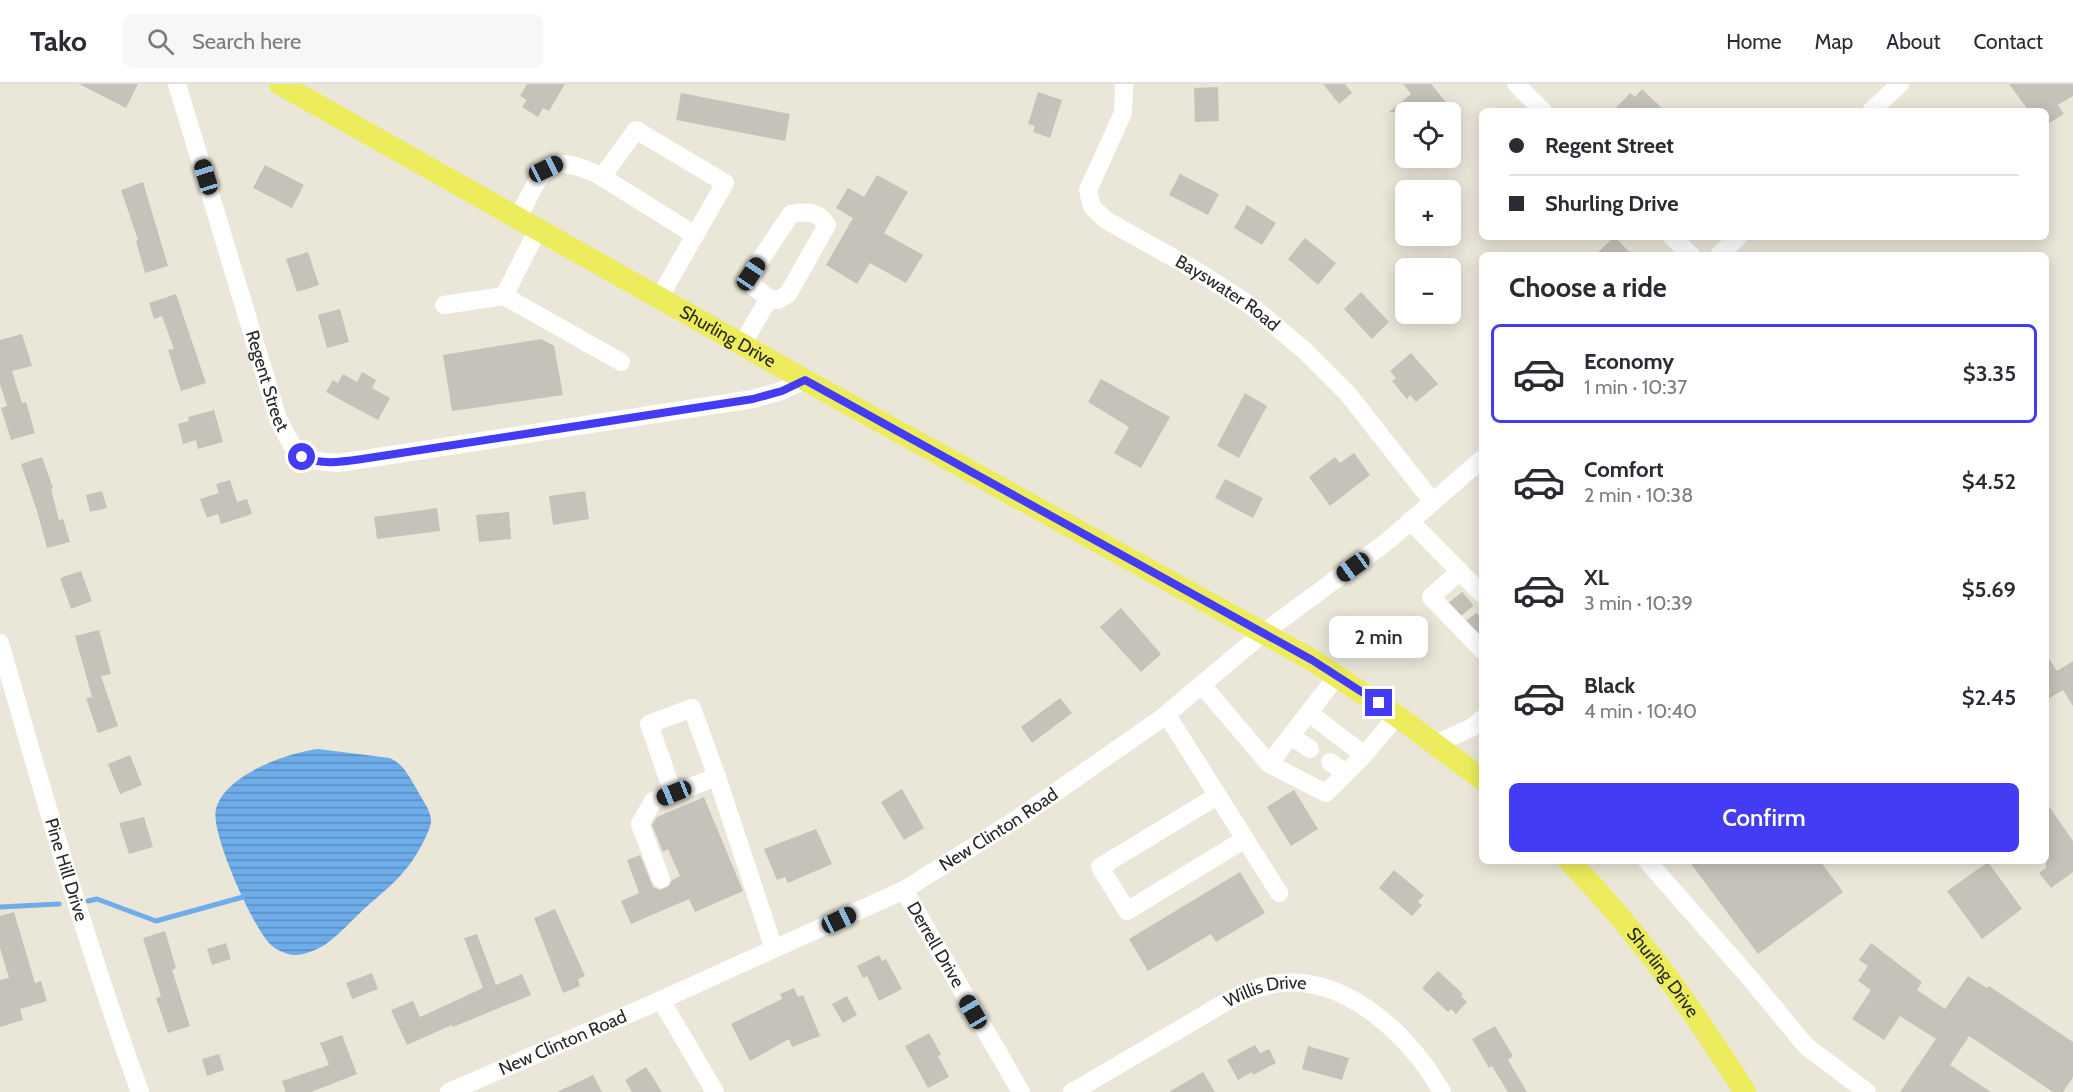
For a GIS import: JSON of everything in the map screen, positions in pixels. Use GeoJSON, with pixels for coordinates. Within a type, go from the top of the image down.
{"type":"FeatureCollection","features":[{"type":"Feature","properties":{"kind":"main road","name":"Shurling Drive"},"geometry":{"type":"LineString","coordinates":[[280,84],[742,345],[1263,633],[1337,676],[1437,743],[1479,777]]}},
{"type":"Feature","properties":{"kind":"main road","name":"Shurling Drive"},"geometry":{"type":"LineString","coordinates":[[1572,864],[1602,895],[1671,980],[1745,1092]]}},
{"type":"Feature","properties":{"kind":"street","name":"Regent Street"},"geometry":{"type":"LineString","coordinates":[[177,84],[278,419],[293,448],[302,457],[314,462],[350,461],[753,399],[782,391],[805,380]]}},
{"type":"Feature","properties":{"kind":"street","name":"Bayswater Road"},"geometry":{"type":"LineString","coordinates":[[1124,84],[1123,113],[1088,190],[1092,207],[1106,220],[1202,274],[1254,308],[1305,351],[1348,394],[1432,501]]}},
{"type":"Feature","properties":{"kind":"street"},"geometry":{"type":"LineString","coordinates":[[1516,84],[1540,108]]}},
{"type":"Feature","properties":{"kind":"street"},"geometry":{"type":"LineString","coordinates":[[1874,108],[1900,84]]}},
{"type":"Feature","properties":{"kind":"street"},"geometry":{"type":"LineString","coordinates":[[602,177],[636,130],[725,183],[659,298]]}},
{"type":"Feature","properties":{"kind":"street"},"geometry":{"type":"LineString","coordinates":[[518,218],[538,179],[546,169],[559,163],[579,165],[602,177],[695,235]]}},
{"type":"Feature","properties":{"kind":"street"},"geometry":{"type":"LineString","coordinates":[[814,213],[822,218],[826,225],[788,294],[778,300],[769,297],[755,288],[751,274],[791,214],[814,213]]}},
{"type":"Feature","properties":{"kind":"street"},"geometry":{"type":"LineString","coordinates":[[504,297],[538,229]]}},
{"type":"Feature","properties":{"kind":"street"},"geometry":{"type":"LineString","coordinates":[[1675,240],[1688,252]]}},
{"type":"Feature","properties":{"kind":"street"},"geometry":{"type":"LineString","coordinates":[[1722,252],[1735,240]]}},
{"type":"Feature","properties":{"kind":"street"},"geometry":{"type":"LineString","coordinates":[[444,305],[504,297],[621,362]]}},
{"type":"Feature","properties":{"kind":"street"},"geometry":{"type":"LineString","coordinates":[[742,345],[769,297]]}},
{"type":"Feature","properties":{"kind":"street","name":"New Clinton Road"},"geometry":{"type":"LineString","coordinates":[[449,1092],[661,1000],[904,890],[1020,817],[1167,715],[1263,633],[1353,567],[1479,462]]}},
{"type":"Feature","properties":{"kind":"street"},"geometry":{"type":"LineString","coordinates":[[1410,521],[1460,571],[1477,594]]}},
{"type":"Feature","properties":{"kind":"street"},"geometry":{"type":"LineString","coordinates":[[1460,571],[1431,597],[1451,612],[1479,646]]}},
{"type":"Feature","properties":{"kind":"street","name":"Pine Hill Drive"},"geometry":{"type":"LineString","coordinates":[[0,643],[60,854],[108,1004],[140,1092]]}},
{"type":"Feature","properties":{"kind":"street"},"geometry":{"type":"LineString","coordinates":[[1269,764],[1337,676]]}},
{"type":"Feature","properties":{"kind":"street"},"geometry":{"type":"LineString","coordinates":[[1202,685],[1269,764],[1326,793],[1364,755],[1397,716]]}},
{"type":"Feature","properties":{"kind":"street"},"geometry":{"type":"LineString","coordinates":[[674,793],[649,724],[692,708],[774,949]]}},
{"type":"Feature","properties":{"kind":"street"},"geometry":{"type":"LineString","coordinates":[[1309,713],[1364,755]]}},
{"type":"Feature","properties":{"kind":"street"},"geometry":{"type":"LineString","coordinates":[[1167,715],[1279,893]]}},
{"type":"Feature","properties":{"kind":"street"},"geometry":{"type":"LineString","coordinates":[[1437,743],[1471,728],[1479,721]]}},
{"type":"Feature","properties":{"kind":"street"},"geometry":{"type":"LineString","coordinates":[[1291,736],[1310,749]]}},
{"type":"Feature","properties":{"kind":"street"},"geometry":{"type":"LineString","coordinates":[[1330,762],[1346,773]]}},
{"type":"Feature","properties":{"kind":"street"},"geometry":{"type":"LineString","coordinates":[[660,879],[640,824],[653,801],[717,777]]}},
{"type":"Feature","properties":{"kind":"street"},"geometry":{"type":"LineString","coordinates":[[1217,796],[1100,867],[1127,912],[1245,839]]}},
{"type":"Feature","properties":{"kind":"street"},"geometry":{"type":"LineString","coordinates":[[1650,864],[1806,1046],[1867,1092]]}},
{"type":"Feature","properties":{"kind":"street","name":"Derrell Drive"},"geometry":{"type":"LineString","coordinates":[[904,890],[1021,1092]]}},
{"type":"Feature","properties":{"kind":"street","name":"Willis Drive"},"geometry":{"type":"LineString","coordinates":[[1072,1092],[1225,1003],[1257,988],[1281,983],[1319,987],[1340,994],[1376,1014],[1402,1037],[1424,1063],[1442,1092]]}},
{"type":"Feature","properties":{"kind":"street"},"geometry":{"type":"LineString","coordinates":[[661,1000],[715,1092]]}},
{"type":"Feature","properties":{"kind":"water"},"geometry":{"type":"Polygon","coordinates":[[[318,749],[390,758],[395,761],[411,779],[428,808],[431,821],[417,853],[391,885],[326,944],[308,953],[292,955],[271,945],[243,899],[219,837],[216,809],[231,786],[244,776],[290,755],[318,749]]]}},
{"type":"Feature","properties":{"kind":"building"},"geometry":{"type":"Polygon","coordinates":[[[79,84],[138,84],[126,108],[79,84]]]}},
{"type":"Feature","properties":{"kind":"building"},"geometry":{"type":"Polygon","coordinates":[[[527,84],[565,84],[549,111],[543,108],[538,117],[522,107],[527,100],[520,96],[527,84]]]}},
{"type":"Feature","properties":{"kind":"building"},"geometry":{"type":"Polygon","coordinates":[[[1323,84],[1345,84],[1352,93],[1339,104],[1323,84]]]}},
{"type":"Feature","properties":{"kind":"building"},"geometry":{"type":"Polygon","coordinates":[[[1403,84],[1431,84],[1446,102],[1401,102],[1411,94],[1403,84]]]}},
{"type":"Feature","properties":{"kind":"building"},"geometry":{"type":"Polygon","coordinates":[[[2009,84],[2073,84],[2073,96],[2058,105],[2064,114],[2049,123],[2049,108],[2027,108],[2009,84]]]}},
{"type":"Feature","properties":{"kind":"building"},"geometry":{"type":"Polygon","coordinates":[[[1218,87],[1219,121],[1195,122],[1194,88],[1218,87]]]}},
{"type":"Feature","properties":{"kind":"building"},"geometry":{"type":"Polygon","coordinates":[[[1642,89],[1662,108],[1616,108],[1630,93],[1635,97],[1642,89]]]}},
{"type":"Feature","properties":{"kind":"building"},"geometry":{"type":"Polygon","coordinates":[[[1038,92],[1062,100],[1050,138],[1033,132],[1035,126],[1028,124],[1038,92]]]}},
{"type":"Feature","properties":{"kind":"building"},"geometry":{"type":"Polygon","coordinates":[[[681,93],[790,114],[785,141],[676,120],[681,93]]]}},
{"type":"Feature","properties":{"kind":"building"},"geometry":{"type":"Polygon","coordinates":[[[265,165],[304,185],[292,208],[253,188],[265,165]]]}},
{"type":"Feature","properties":{"kind":"building"},"geometry":{"type":"Polygon","coordinates":[[[1180,174],[1219,194],[1208,215],[1169,195],[1180,174]]]}},
{"type":"Feature","properties":{"kind":"building"},"geometry":{"type":"Polygon","coordinates":[[[877,175],[908,192],[884,233],[923,255],[906,283],[870,263],[857,284],[826,265],[853,218],[836,208],[848,188],[864,197],[877,175]]]}},
{"type":"Feature","properties":{"kind":"building"},"geometry":{"type":"Polygon","coordinates":[[[143,182],[168,266],[145,273],[136,241],[138,240],[121,190],[143,182]]]}},
{"type":"Feature","properties":{"kind":"building"},"geometry":{"type":"Polygon","coordinates":[[[1247,205],[1276,223],[1262,245],[1234,228],[1247,205]]]}},
{"type":"Feature","properties":{"kind":"building"},"geometry":{"type":"Polygon","coordinates":[[[1305,238],[1336,263],[1318,285],[1288,259],[1305,238]]]}},
{"type":"Feature","properties":{"kind":"building"},"geometry":{"type":"Polygon","coordinates":[[[1611,240],[1618,240],[1629,252],[1598,252],[1611,240]]]}},
{"type":"Feature","properties":{"kind":"building"},"geometry":{"type":"Polygon","coordinates":[[[308,252],[319,285],[297,292],[286,259],[308,252]]]}},
{"type":"Feature","properties":{"kind":"building"},"geometry":{"type":"Polygon","coordinates":[[[1361,292],[1389,322],[1372,339],[1344,309],[1361,292]]]}},
{"type":"Feature","properties":{"kind":"building"},"geometry":{"type":"Polygon","coordinates":[[[176,294],[206,383],[181,391],[168,350],[174,349],[162,316],[154,319],[149,303],[176,294]]]}},
{"type":"Feature","properties":{"kind":"building"},"geometry":{"type":"Polygon","coordinates":[[[340,309],[349,342],[327,348],[318,315],[340,309]]]}},
{"type":"Feature","properties":{"kind":"building"},"geometry":{"type":"Polygon","coordinates":[[[22,334],[32,366],[12,371],[22,403],[26,402],[35,433],[11,440],[1,408],[7,406],[0,384],[0,340],[22,334]]]}},
{"type":"Feature","properties":{"kind":"building"},"geometry":{"type":"Polygon","coordinates":[[[541,339],[554,346],[563,395],[452,411],[443,355],[541,339]]]}},
{"type":"Feature","properties":{"kind":"building"},"geometry":{"type":"Polygon","coordinates":[[[1411,353],[1438,384],[1416,402],[1410,395],[1407,399],[1392,381],[1396,378],[1390,371],[1411,353]]]}},
{"type":"Feature","properties":{"kind":"building"},"geometry":{"type":"Polygon","coordinates":[[[362,372],[376,380],[372,388],[390,398],[378,420],[326,392],[333,380],[338,383],[343,374],[357,382],[362,372]]]}},
{"type":"Feature","properties":{"kind":"building"},"geometry":{"type":"Polygon","coordinates":[[[1101,379],[1170,417],[1141,468],[1114,453],[1129,427],[1088,402],[1101,379]]]}},
{"type":"Feature","properties":{"kind":"building"},"geometry":{"type":"Polygon","coordinates":[[[1245,393],[1267,406],[1239,458],[1217,446],[1245,393]]]}},
{"type":"Feature","properties":{"kind":"building"},"geometry":{"type":"Polygon","coordinates":[[[214,410],[223,442],[198,449],[196,440],[183,444],[178,424],[189,421],[188,417],[214,410]]]}},
{"type":"Feature","properties":{"kind":"building"},"geometry":{"type":"Polygon","coordinates":[[[1354,453],[1370,475],[1330,506],[1309,477],[1335,457],[1340,463],[1354,453]]]}},
{"type":"Feature","properties":{"kind":"building"},"geometry":{"type":"Polygon","coordinates":[[[42,457],[53,488],[51,489],[59,520],[63,519],[70,542],[47,548],[21,464],[42,457]]]}},
{"type":"Feature","properties":{"kind":"building"},"geometry":{"type":"Polygon","coordinates":[[[1225,479],[1263,498],[1253,518],[1215,498],[1225,479]]]}},
{"type":"Feature","properties":{"kind":"building"},"geometry":{"type":"Polygon","coordinates":[[[230,480],[237,502],[247,499],[252,514],[221,524],[218,514],[207,518],[200,499],[219,493],[216,484],[230,480]]]}},
{"type":"Feature","properties":{"kind":"building"},"geometry":{"type":"Polygon","coordinates":[[[102,491],[107,508],[90,512],[86,495],[102,491]]]}},
{"type":"Feature","properties":{"kind":"building"},"geometry":{"type":"Polygon","coordinates":[[[585,491],[589,519],[553,525],[549,496],[585,491]]]}},
{"type":"Feature","properties":{"kind":"building"},"geometry":{"type":"Polygon","coordinates":[[[437,508],[440,531],[377,539],[374,517],[437,508]]]}},
{"type":"Feature","properties":{"kind":"building"},"geometry":{"type":"Polygon","coordinates":[[[509,512],[511,539],[479,542],[476,515],[509,512]]]}},
{"type":"Feature","properties":{"kind":"building"},"geometry":{"type":"Polygon","coordinates":[[[81,571],[92,601],[71,609],[60,578],[81,571]]]}},
{"type":"Feature","properties":{"kind":"building"},"geometry":{"type":"Polygon","coordinates":[[[1121,608],[1161,654],[1141,672],[1100,627],[1121,608]]]}},
{"type":"Feature","properties":{"kind":"building"},"geometry":{"type":"Polygon","coordinates":[[[99,630],[111,674],[101,676],[118,726],[98,733],[86,698],[92,697],[75,636],[99,630]]]}},
{"type":"Feature","properties":{"kind":"building"},"geometry":{"type":"Polygon","coordinates":[[[2049,659],[2057,671],[2073,661],[2073,706],[2063,690],[2049,698],[2049,659]]]}},
{"type":"Feature","properties":{"kind":"building"},"geometry":{"type":"Polygon","coordinates":[[[1060,698],[1072,713],[1032,743],[1021,727],[1060,698]]]}},
{"type":"Feature","properties":{"kind":"building"},"geometry":{"type":"Polygon","coordinates":[[[130,755],[142,785],[120,794],[108,764],[130,755]]]}},
{"type":"Feature","properties":{"kind":"building"},"geometry":{"type":"Polygon","coordinates":[[[902,789],[924,828],[904,840],[881,802],[902,789]]]}},
{"type":"Feature","properties":{"kind":"building"},"geometry":{"type":"Polygon","coordinates":[[[1294,790],[1318,829],[1291,846],[1267,807],[1294,790]]]}},
{"type":"Feature","properties":{"kind":"building"},"geometry":{"type":"Polygon","coordinates":[[[704,797],[743,891],[695,912],[689,899],[631,924],[621,901],[639,893],[627,860],[640,855],[653,887],[660,890],[669,886],[672,880],[680,876],[668,849],[663,852],[652,825],[657,817],[704,797]]]}},
{"type":"Feature","properties":{"kind":"building"},"geometry":{"type":"Polygon","coordinates":[[[2049,806],[2073,841],[2073,872],[2051,888],[2039,873],[2046,868],[2046,864],[2049,864],[2049,806]]]}},
{"type":"Feature","properties":{"kind":"building"},"geometry":{"type":"Polygon","coordinates":[[[144,817],[153,847],[129,854],[119,823],[144,817]]]}},
{"type":"Feature","properties":{"kind":"building"},"geometry":{"type":"Polygon","coordinates":[[[816,829],[832,864],[788,883],[785,877],[777,880],[764,849],[816,829]]]}},
{"type":"Feature","properties":{"kind":"building"},"geometry":{"type":"Polygon","coordinates":[[[1691,864],[1822,864],[1843,892],[1758,954],[1691,864]]]}},
{"type":"Feature","properties":{"kind":"building"},"geometry":{"type":"Polygon","coordinates":[[[1985,864],[1989,864],[2022,909],[1982,939],[1947,891],[1985,864]]]}},
{"type":"Feature","properties":{"kind":"building"},"geometry":{"type":"Polygon","coordinates":[[[1394,870],[1424,895],[1418,902],[1422,905],[1412,916],[1379,888],[1394,870]]]}},
{"type":"Feature","properties":{"kind":"building"},"geometry":{"type":"Polygon","coordinates":[[[1240,872],[1265,913],[1216,942],[1211,934],[1148,971],[1129,939],[1240,872]]]}},
{"type":"Feature","properties":{"kind":"building"},"geometry":{"type":"Polygon","coordinates":[[[555,909],[585,976],[578,979],[580,986],[563,993],[534,918],[555,909]]]}},
{"type":"Feature","properties":{"kind":"building"},"geometry":{"type":"Polygon","coordinates":[[[14,912],[35,983],[41,981],[47,1001],[20,1009],[23,1020],[0,1027],[0,980],[9,978],[0,948],[0,916],[14,912]]]}},
{"type":"Feature","properties":{"kind":"building"},"geometry":{"type":"Polygon","coordinates":[[[165,931],[176,968],[172,970],[190,1026],[168,1033],[156,998],[161,996],[143,938],[165,931]]]}},
{"type":"Feature","properties":{"kind":"building"},"geometry":{"type":"Polygon","coordinates":[[[477,934],[496,985],[522,974],[531,995],[407,1045],[391,1010],[413,1001],[420,1017],[483,988],[464,938],[477,934]]]}},
{"type":"Feature","properties":{"kind":"building"},"geometry":{"type":"Polygon","coordinates":[[[226,943],[231,959],[212,965],[207,949],[226,943]]]}},
{"type":"Feature","properties":{"kind":"building"},"geometry":{"type":"Polygon","coordinates":[[[1871,943],[1922,982],[1917,990],[1945,1009],[1968,976],[1987,988],[1989,986],[2073,1042],[2073,1077],[2063,1092],[2053,1092],[1969,1036],[1950,1065],[1991,1092],[1900,1092],[1936,1039],[1900,1016],[1884,1040],[1852,1019],[1871,990],[1858,981],[1868,966],[1859,960],[1871,943]]]}},
{"type":"Feature","properties":{"kind":"building"},"geometry":{"type":"Polygon","coordinates":[[[879,955],[882,961],[886,959],[902,989],[879,1001],[867,976],[863,978],[857,966],[879,955]]]}},
{"type":"Feature","properties":{"kind":"building"},"geometry":{"type":"Polygon","coordinates":[[[1438,971],[1463,994],[1461,996],[1467,1002],[1456,1014],[1451,1009],[1448,1012],[1422,988],[1438,971]]]}},
{"type":"Feature","properties":{"kind":"building"},"geometry":{"type":"Polygon","coordinates":[[[372,973],[378,989],[352,999],[346,983],[372,973]]]}},
{"type":"Feature","properties":{"kind":"building"},"geometry":{"type":"Polygon","coordinates":[[[794,988],[798,997],[803,995],[820,1036],[792,1047],[789,1039],[750,1061],[731,1024],[782,999],[780,994],[794,988]]]}},
{"type":"Feature","properties":{"kind":"building"},"geometry":{"type":"Polygon","coordinates":[[[847,996],[857,1015],[843,1023],[832,1004],[847,996]]]}},
{"type":"Feature","properties":{"kind":"building"},"geometry":{"type":"Polygon","coordinates":[[[1495,1026],[1513,1056],[1508,1060],[1527,1092],[1508,1092],[1492,1066],[1489,1068],[1472,1039],[1495,1026]]]}},
{"type":"Feature","properties":{"kind":"building"},"geometry":{"type":"Polygon","coordinates":[[[929,1033],[941,1054],[938,1056],[949,1077],[928,1088],[905,1046],[929,1033]]]}},
{"type":"Feature","properties":{"kind":"building"},"geometry":{"type":"Polygon","coordinates":[[[342,1035],[357,1074],[311,1092],[286,1092],[282,1081],[329,1065],[320,1043],[342,1035]]]}},
{"type":"Feature","properties":{"kind":"building"},"geometry":{"type":"Polygon","coordinates":[[[1255,1045],[1260,1053],[1269,1049],[1276,1063],[1238,1080],[1227,1060],[1255,1045]]]}},
{"type":"Feature","properties":{"kind":"building"},"geometry":{"type":"Polygon","coordinates":[[[1308,1046],[1349,1058],[1342,1080],[1302,1069],[1308,1046]]]}},
{"type":"Feature","properties":{"kind":"building"},"geometry":{"type":"Polygon","coordinates":[[[219,1054],[224,1070],[207,1076],[202,1059],[219,1054]]]}},
{"type":"Feature","properties":{"kind":"building"},"geometry":{"type":"Polygon","coordinates":[[[646,1067],[662,1092],[632,1092],[625,1080],[646,1067]]]}},
{"type":"Feature","properties":{"kind":"building"},"geometry":{"type":"Polygon","coordinates":[[[1203,1072],[1215,1092],[1169,1092],[1203,1072]]]}},
{"type":"Feature","properties":{"kind":"building"},"geometry":{"type":"Polygon","coordinates":[[[593,1075],[602,1092],[557,1092],[593,1075]]]}},
{"type":"Feature","properties":{"kind":"waterway"},"geometry":{"type":"LineString","coordinates":[[88,901],[97,899],[156,921],[243,897]]}},
{"type":"Feature","properties":{"kind":"waterway"},"geometry":{"type":"LineString","coordinates":[[0,907],[59,904]]}},
{"type":"Feature","properties":{"kind":"tunnel"},"geometry":{"type":"LineString","coordinates":[[1454,610],[1470,597]]}},
{"type":"Feature","properties":{"kind":"tunnel"},"geometry":{"type":"LineString","coordinates":[[1471,628],[1479,622]]}},
{"type":"Feature","properties":{"kind":"route"},"geometry":{"type":"LineString","coordinates":[[302,457],[314,462],[362,459],[753,399],[782,391],[805,380],[1312,660],[1379,703]]}}]}
